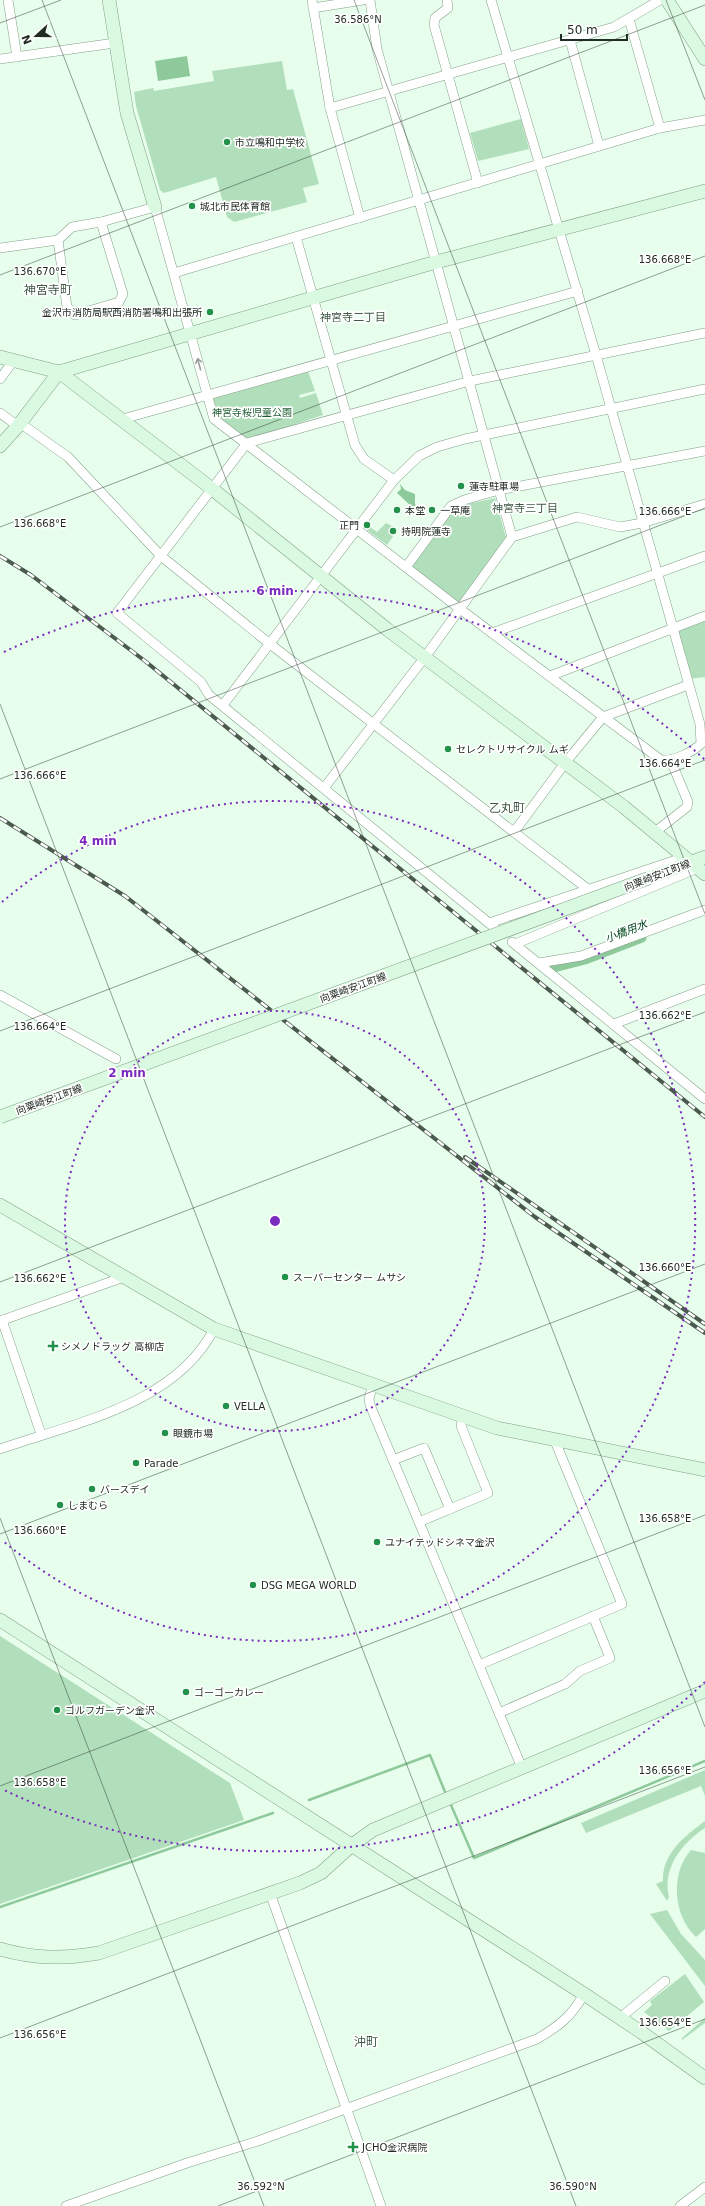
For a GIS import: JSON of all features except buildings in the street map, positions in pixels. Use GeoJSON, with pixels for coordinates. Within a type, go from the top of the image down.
{"type":"FeatureCollection","features":[{"type":"Feature","properties":{"kind":"street"},"geometry":{"type":"LineString","coordinates":[[8,0],[17,56]]}},
{"type":"Feature","properties":{"kind":"street"},"geometry":{"type":"LineString","coordinates":[[109,0],[127,113],[174,273],[214,419],[460,609],[603,717],[661,760],[671,761],[701,744],[702,723],[688,685],[578,291],[507,58],[491,0]]}},
{"type":"Feature","properties":{"kind":"street"},"geometry":{"type":"LineString","coordinates":[[360,218],[330,108],[312,4],[363,0]]}},
{"type":"Feature","properties":{"kind":"street"},"geometry":{"type":"LineString","coordinates":[[370,0],[377,49],[438,262],[512,537]]}},
{"type":"Feature","properties":{"kind":"street"},"geometry":{"type":"LineString","coordinates":[[447,0],[448,8],[435,18],[434,25],[478,183]]}},
{"type":"Feature","properties":{"kind":"street"},"geometry":{"type":"LineString","coordinates":[[330,108],[614,27],[629,20],[660,0]]}},
{"type":"Feature","properties":{"kind":"street"},"geometry":{"type":"LineString","coordinates":[[667,0],[705,59]]}},
{"type":"Feature","properties":{"kind":"street"},"geometry":{"type":"LineString","coordinates":[[629,20],[660,128]]}},
{"type":"Feature","properties":{"kind":"street"},"geometry":{"type":"LineString","coordinates":[[570,40],[599,146]]}},
{"type":"Feature","properties":{"kind":"street"},"geometry":{"type":"LineString","coordinates":[[0,59],[116,44]]}},
{"type":"Feature","properties":{"kind":"street"},"geometry":{"type":"LineString","coordinates":[[174,273],[660,128],[705,120]]}},
{"type":"Feature","properties":{"kind":"street"},"geometry":{"type":"LineString","coordinates":[[0,446],[59,372],[438,262],[705,191]]}},
{"type":"Feature","properties":{"kind":"street"},"geometry":{"type":"LineString","coordinates":[[0,248],[58,240],[72,227],[101,222],[155,207]]}},
{"type":"Feature","properties":{"kind":"street"},"geometry":{"type":"LineString","coordinates":[[58,240],[67,307],[75,315],[119,302],[123,294],[101,222]]}},
{"type":"Feature","properties":{"kind":"street"},"geometry":{"type":"LineString","coordinates":[[296,237],[355,445],[364,458],[394,480]]}},
{"type":"Feature","properties":{"kind":"street"},"geometry":{"type":"LineString","coordinates":[[119,420],[578,291]]}},
{"type":"Feature","properties":{"kind":"street"},"geometry":{"type":"LineString","coordinates":[[697,864],[589,890],[492,925],[209,695],[201,682],[116,613],[247,443],[346,414],[470,381],[705,333]]}},
{"type":"Feature","properties":{"kind":"street"},"geometry":{"type":"LineString","coordinates":[[0,357],[59,372],[119,420],[212,488],[425,657],[697,864]]}},
{"type":"Feature","properties":{"kind":"street"},"geometry":{"type":"LineString","coordinates":[[0,379],[14,360]]}},
{"type":"Feature","properties":{"kind":"street"},"geometry":{"type":"LineString","coordinates":[[223,705],[394,480],[419,456],[437,447],[705,389]]}},
{"type":"Feature","properties":{"kind":"street"},"geometry":{"type":"LineString","coordinates":[[0,413],[19,424],[68,458],[161,556],[270,644],[589,890]]}},
{"type":"Feature","properties":{"kind":"street"},"geometry":{"type":"LineString","coordinates":[[406,567],[451,506],[500,490],[705,451]]}},
{"type":"Feature","properties":{"kind":"street"},"geometry":{"type":"LineString","coordinates":[[324,788],[425,657],[512,537],[577,517],[620,527],[642,523],[704,505]]}},
{"type":"Feature","properties":{"kind":"street"},"geometry":{"type":"LineString","coordinates":[[492,633],[705,556]]}},
{"type":"Feature","properties":{"kind":"street"},"geometry":{"type":"LineString","coordinates":[[550,676],[705,616]]}},
{"type":"Feature","properties":{"kind":"street"},"geometry":{"type":"LineString","coordinates":[[514,832],[565,763],[603,717],[688,685]]}},
{"type":"Feature","properties":{"kind":"street"},"geometry":{"type":"LineString","coordinates":[[655,832],[687,807],[688,802],[671,761]]}},
{"type":"Feature","properties":{"kind":"street"},"geometry":{"type":"LineString","coordinates":[[697,864],[513,943],[705,1099]]}},
{"type":"Feature","properties":{"kind":"street","name":"向粟崎安江町線"},"geometry":{"type":"LineString","coordinates":[[0,1117],[649,878],[697,864]]}},
{"type":"Feature","properties":{"kind":"street"},"geometry":{"type":"LineString","coordinates":[[539,963],[581,956],[705,910]]}},
{"type":"Feature","properties":{"kind":"street"},"geometry":{"type":"LineString","coordinates":[[614,1024],[705,989]]}},
{"type":"Feature","properties":{"kind":"street"},"geometry":{"type":"LineString","coordinates":[[0,995],[116,1059]]}},
{"type":"Feature","properties":{"kind":"street"},"geometry":{"type":"LineString","coordinates":[[0,1204],[214,1329],[497,1428],[555,1441],[705,1470]]}},
{"type":"Feature","properties":{"kind":"street"},"geometry":{"type":"LineString","coordinates":[[41,1434],[1,1320],[124,1277]]}},
{"type":"Feature","properties":{"kind":"street"},"geometry":{"type":"LineString","coordinates":[[0,1449],[128,1405],[163,1385],[199,1352],[214,1329]]}},
{"type":"Feature","properties":{"kind":"street"},"geometry":{"type":"LineString","coordinates":[[373,1384],[369,1399],[370,1405],[522,1768]]}},
{"type":"Feature","properties":{"kind":"street"},"geometry":{"type":"LineString","coordinates":[[419,1522],[488,1493],[461,1426],[463,1416]]}},
{"type":"Feature","properties":{"kind":"street"},"geometry":{"type":"LineString","coordinates":[[479,1665],[622,1604],[555,1441]]}},
{"type":"Feature","properties":{"kind":"street"},"geometry":{"type":"LineString","coordinates":[[393,1460],[424,1448],[450,1508]]}},
{"type":"Feature","properties":{"kind":"street"},"geometry":{"type":"LineString","coordinates":[[499,1713],[565,1684],[580,1671],[610,1658],[593,1616]]}},
{"type":"Feature","properties":{"kind":"street"},"geometry":{"type":"LineString","coordinates":[[0,1620],[584,1994],[705,2078]]}},
{"type":"Feature","properties":{"kind":"street"},"geometry":{"type":"LineString","coordinates":[[0,1949],[44,1958],[64,1958],[99,1953],[300,1883],[321,1873],[352,1845],[373,1830],[705,1691]]}},
{"type":"Feature","properties":{"kind":"street"},"geometry":{"type":"LineString","coordinates":[[270,1893],[381,2206]]}},
{"type":"Feature","properties":{"kind":"street"},"geometry":{"type":"LineString","coordinates":[[620,2018],[665,1981]]}},
{"type":"Feature","properties":{"kind":"street"},"geometry":{"type":"LineString","coordinates":[[66,2206],[187,2162],[258,2141],[537,2039],[558,2026],[575,2010],[584,1994]]}},
{"type":"Feature","properties":{"kind":"street"},"geometry":{"type":"LineString","coordinates":[[680,2206],[705,2187]]}},
{"type":"Feature","properties":{"kind":"green space"},"geometry":{"type":"Polygon","coordinates":[[[282,61],[287,90],[293,89],[319,184],[303,188],[307,202],[234,222],[227,217],[216,177],[164,193],[160,190],[136,106],[134,92],[153,88],[154,91],[214,81],[212,71],[282,61]]]}},
{"type":"Feature","properties":{"kind":"green space"},"geometry":{"type":"Polygon","coordinates":[[[521,119],[529,149],[478,161],[470,133],[521,119]]]}},
{"type":"Feature","properties":{"kind":"green space","name":"神宮寺桜児童公園"},"geometry":{"type":"Polygon","coordinates":[[[308,371],[315,391],[299,395],[300,398],[316,393],[323,415],[247,440],[219,418],[213,400],[216,396],[308,371]]]}},
{"type":"Feature","properties":{"kind":"green space"},"geometry":{"type":"Polygon","coordinates":[[[495,498],[507,541],[457,606],[410,567],[449,512],[459,506],[495,498]]]}},
{"type":"Feature","properties":{"kind":"green space"},"geometry":{"type":"Polygon","coordinates":[[[386,523],[398,529],[387,545],[367,530],[370,527],[377,532],[386,523]]]}},
{"type":"Feature","properties":{"kind":"green space"},"geometry":{"type":"Polygon","coordinates":[[[705,619],[705,677],[689,679],[677,639],[679,629],[705,619]]]}},
{"type":"Feature","properties":{"kind":"green space","name":"ゴルフガーデン金沢"},"geometry":{"type":"Polygon","coordinates":[[[0,1636],[230,1783],[244,1820],[0,1904],[0,1636]]]}},
{"type":"Feature","properties":{"kind":"green space"},"geometry":{"type":"Polygon","coordinates":[[[705,1770],[705,1796],[701,1786],[586,1833],[581,1823],[705,1770]]]}},
{"type":"Feature","properties":{"kind":"green space"},"geometry":{"type":"Polygon","coordinates":[[[705,1821],[705,1828],[689,1841],[676,1857],[671,1866],[668,1876],[669,1897],[667,1901],[656,1884],[663,1881],[666,1862],[676,1846],[705,1821]]]}},
{"type":"Feature","properties":{"kind":"green space"},"geometry":{"type":"Polygon","coordinates":[[[691,1850],[705,1853],[705,1929],[696,1937],[688,1928],[683,1918],[677,1894],[677,1882],[680,1870],[684,1859],[691,1850]]]}},
{"type":"Feature","properties":{"kind":"green space"},"geometry":{"type":"Polygon","coordinates":[[[667,1910],[681,1934],[705,1960],[705,1986],[650,1914],[667,1910]]]}},
{"type":"Feature","properties":{"kind":"green space"},"geometry":{"type":"Polygon","coordinates":[[[685,1974],[704,2002],[669,2031],[644,2012],[652,2005],[650,2001],[685,1974]]]}},
{"type":"Feature","properties":{"kind":"green space"},"geometry":{"type":"Polygon","coordinates":[[[705,2018],[705,2023],[682,2040],[682,2038],[705,2018]]]}},
{"type":"Feature","properties":{"kind":"shaded area"},"geometry":{"type":"Polygon","coordinates":[[[187,56],[190,76],[158,81],[155,61],[187,56]]]}},
{"type":"Feature","properties":{"kind":"shaded area"},"geometry":{"type":"Polygon","coordinates":[[[400,484],[405,490],[415,494],[415,504],[419,509],[414,515],[408,511],[410,505],[397,493],[401,489],[400,484]]]}},
{"type":"Feature","properties":{"kind":"waterway","name":"小橋用水"},"geometry":{"type":"LineString","coordinates":[[554,968],[585,960],[642,938]]}},
{"type":"Feature","properties":{"kind":"waterway"},"geometry":{"type":"LineString","coordinates":[[309,1800],[430,1755],[445,1792]]}},
{"type":"Feature","properties":{"kind":"waterway"},"geometry":{"type":"LineString","coordinates":[[451,1805],[474,1858],[705,1761]]}},
{"type":"Feature","properties":{"kind":"waterway"},"geometry":{"type":"LineString","coordinates":[[0,1907],[273,1813]]}},
{"type":"Feature","properties":{"kind":"railway"},"geometry":{"type":"LineString","coordinates":[[0,556],[31,575],[145,661],[705,1117]]}},
{"type":"Feature","properties":{"kind":"railway"},"geometry":{"type":"LineString","coordinates":[[0,818],[125,896],[535,1217],[705,1333]]}},
{"type":"Feature","properties":{"kind":"railway"},"geometry":{"type":"LineString","coordinates":[[465,1157],[705,1324]]}},
{"type":"Feature","properties":{"kind":"place","name":"市立鳴和中学校"},"geometry":{"type":"Point","coordinates":[227,142]}},
{"type":"Feature","properties":{"kind":"place","name":"城北市民体育館"},"geometry":{"type":"Point","coordinates":[192,206]}},
{"type":"Feature","properties":{"kind":"place","name":"金沢市消防局駅西消防署鳴和出張所"},"geometry":{"type":"Point","coordinates":[210,312]}},
{"type":"Feature","properties":{"kind":"place","name":"蓮寺駐車場"},"geometry":{"type":"Point","coordinates":[461,486]}},
{"type":"Feature","properties":{"kind":"place","name":"本堂"},"geometry":{"type":"Point","coordinates":[397,510]}},
{"type":"Feature","properties":{"kind":"place","name":"一草庵"},"geometry":{"type":"Point","coordinates":[432,510]}},
{"type":"Feature","properties":{"kind":"place","name":"正門"},"geometry":{"type":"Point","coordinates":[367,525]}},
{"type":"Feature","properties":{"kind":"place","name":"持明院蓮寺"},"geometry":{"type":"Point","coordinates":[393,531]}},
{"type":"Feature","properties":{"kind":"place","name":"セレクトリサイクル ムギ"},"geometry":{"type":"Point","coordinates":[448,749]}},
{"type":"Feature","properties":{"kind":"place","name":"スーパーセンター ムサシ"},"geometry":{"type":"Point","coordinates":[285,1277]}},
{"type":"Feature","properties":{"kind":"place","name":"シメノドラッグ 高柳店"},"geometry":{"type":"Point","coordinates":[53,1346]}},
{"type":"Feature","properties":{"kind":"place","name":"VELLA"},"geometry":{"type":"Point","coordinates":[226,1406]}},
{"type":"Feature","properties":{"kind":"place","name":"眼鏡市場"},"geometry":{"type":"Point","coordinates":[165,1433]}},
{"type":"Feature","properties":{"kind":"place","name":"Parade"},"geometry":{"type":"Point","coordinates":[136,1463]}},
{"type":"Feature","properties":{"kind":"place","name":"バースデイ"},"geometry":{"type":"Point","coordinates":[92,1489]}},
{"type":"Feature","properties":{"kind":"place","name":"しまむら"},"geometry":{"type":"Point","coordinates":[60,1505]}},
{"type":"Feature","properties":{"kind":"place","name":"ユナイテッドシネマ金沢"},"geometry":{"type":"Point","coordinates":[377,1542]}},
{"type":"Feature","properties":{"kind":"place","name":"DSG MEGA WORLD"},"geometry":{"type":"Point","coordinates":[253,1585]}},
{"type":"Feature","properties":{"kind":"place","name":"ゴーゴーカレー"},"geometry":{"type":"Point","coordinates":[186,1692]}},
{"type":"Feature","properties":{"kind":"place","name":"ゴルフガーデン金沢"},"geometry":{"type":"Point","coordinates":[57,1710]}},
{"type":"Feature","properties":{"kind":"place","name":"JCHO金沢病院"},"geometry":{"type":"Point","coordinates":[353,2147]}},
{"type":"Feature","properties":{"kind":"district","name":"神宮寺町"},"geometry":{"type":"Point","coordinates":[48,290]}},
{"type":"Feature","properties":{"kind":"district","name":"神宮寺二丁目"},"geometry":{"type":"Point","coordinates":[353,317]}},
{"type":"Feature","properties":{"kind":"district","name":"神宮寺三丁目"},"geometry":{"type":"Point","coordinates":[525,508]}},
{"type":"Feature","properties":{"kind":"district","name":"乙丸町"},"geometry":{"type":"Point","coordinates":[507,808]}},
{"type":"Feature","properties":{"kind":"district","name":"沖町"},"geometry":{"type":"Point","coordinates":[366,2042]}}]}
